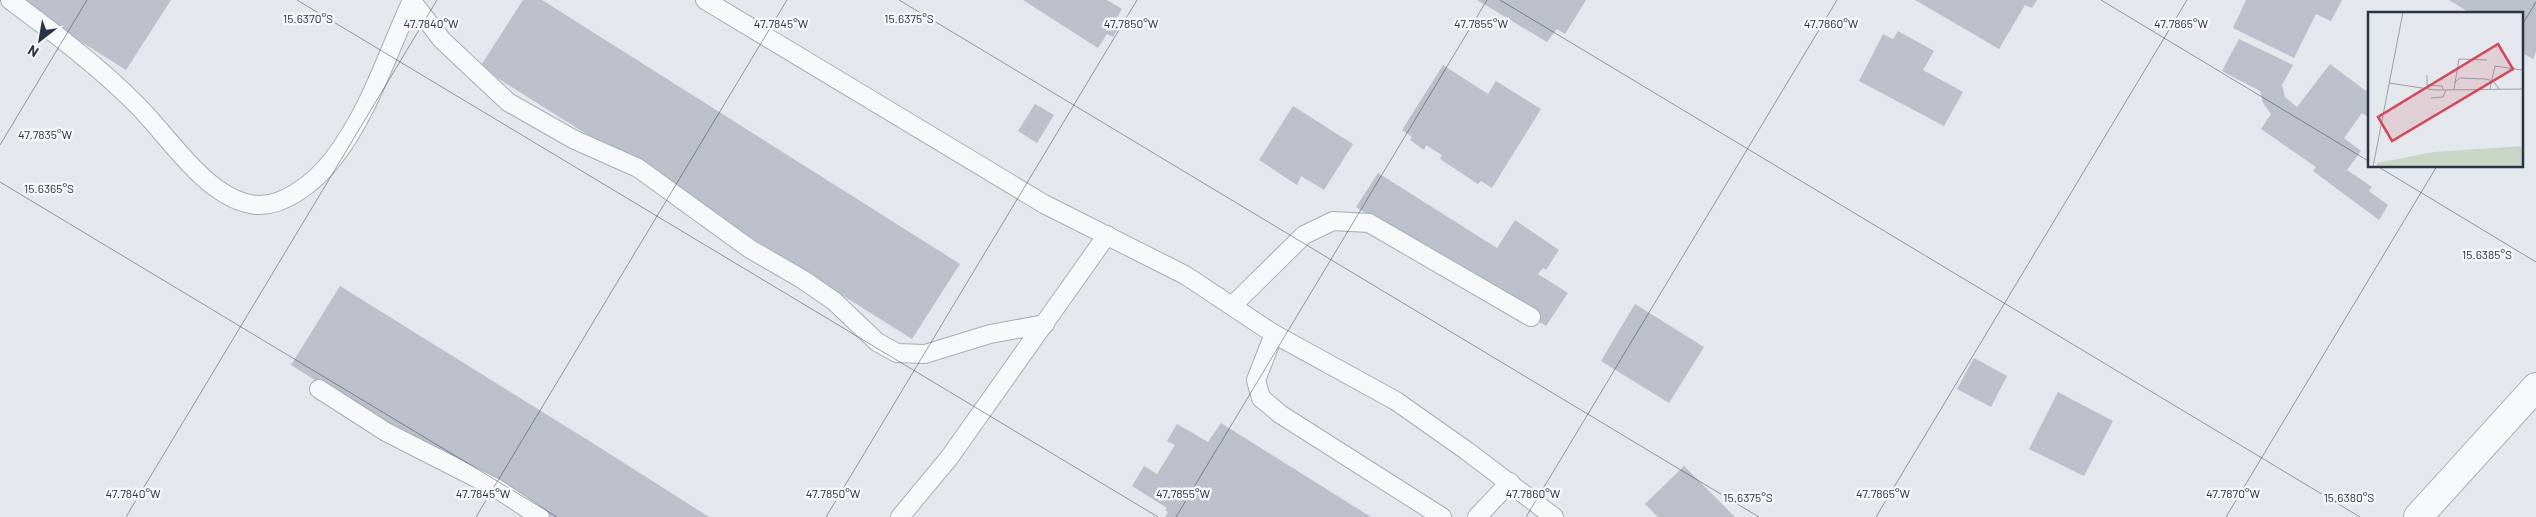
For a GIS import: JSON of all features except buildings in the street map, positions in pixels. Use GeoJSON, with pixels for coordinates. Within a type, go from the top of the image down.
{"type":"FeatureCollection","features":[{"type":"Feature","properties":{"kind":"street"},"geometry":{"type":"LineString","coordinates":[[2418,517],[2536,387]]}},
{"type":"Feature","properties":{"kind":"lane"},"geometry":{"type":"LineString","coordinates":[[10,0],[73,47],[136,104],[192,166],[220,192],[251,205],[277,202],[308,187],[333,159],[361,113],[412,0],[442,40],[508,102],[573,139],[638,168],[750,249],[802,279],[834,301],[877,342],[897,353],[925,354],[990,334],[1045,324]]}},
{"type":"Feature","properties":{"kind":"lane"},"geometry":{"type":"LineString","coordinates":[[705,0],[960,156],[1044,204],[1185,275],[1274,334],[1396,401],[1510,482],[1554,517]]}},
{"type":"Feature","properties":{"kind":"lane"},"geometry":{"type":"LineString","coordinates":[[1232,306],[1304,236],[1333,221],[1369,223],[1531,317]]}},
{"type":"Feature","properties":{"kind":"lane"},"geometry":{"type":"LineString","coordinates":[[900,517],[949,458],[1107,235]]}},
{"type":"Feature","properties":{"kind":"lane"},"geometry":{"type":"LineString","coordinates":[[1274,334],[1256,380],[1261,398],[1280,414],[1442,517]]}},
{"type":"Feature","properties":{"kind":"lane"},"geometry":{"type":"LineString","coordinates":[[319,389],[386,432],[496,488],[540,517]]}},
{"type":"Feature","properties":{"kind":"lane"},"geometry":{"type":"LineString","coordinates":[[1477,517],[1510,482]]}}]}
